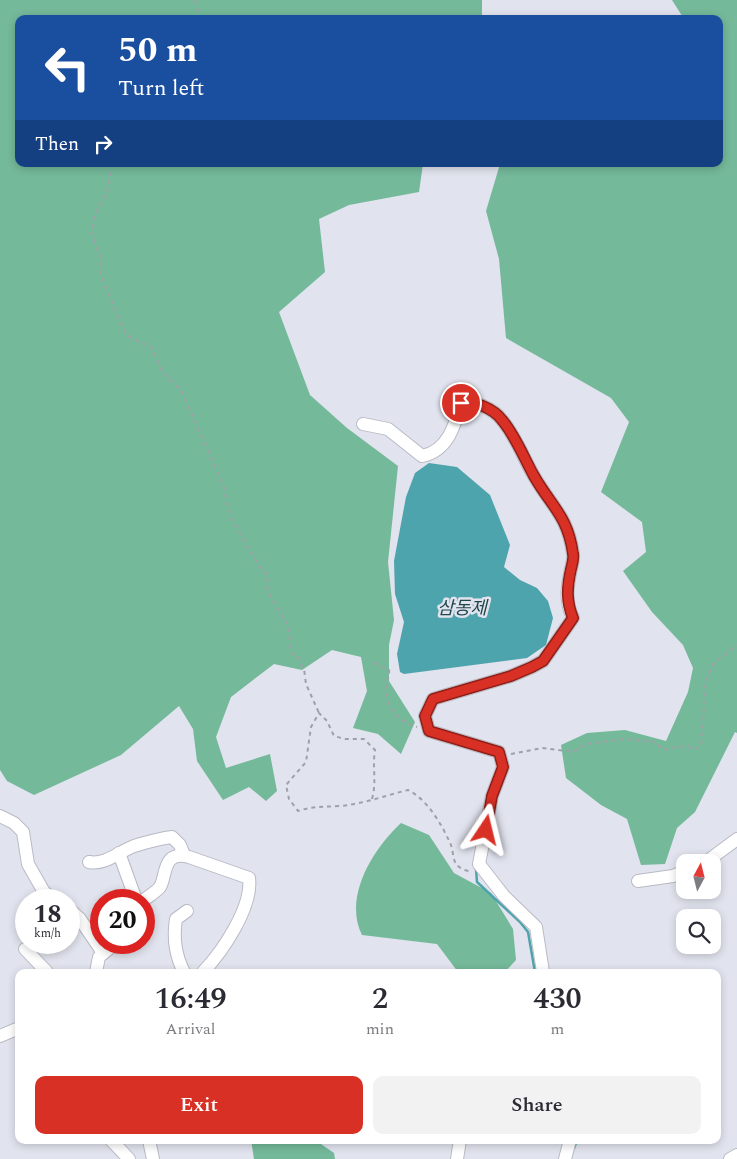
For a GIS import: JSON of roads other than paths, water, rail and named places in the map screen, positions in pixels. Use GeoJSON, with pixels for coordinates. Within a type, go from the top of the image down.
{"type":"FeatureCollection","features":[{"type":"Feature","properties":{"kind":"street"},"geometry":{"type":"LineString","coordinates":[[363,424],[388,429],[422,456],[430,455],[445,442],[454,429],[461,403],[468,401],[484,407],[502,419],[536,479],[559,510],[567,527],[574,556],[567,587],[567,604],[573,618],[543,661],[511,676],[433,699],[425,716],[429,731],[499,752],[502,755],[503,767],[492,796],[480,864],[504,896],[536,927],[543,969]]}},
{"type":"Feature","properties":{"kind":"street"},"geometry":{"type":"LineString","coordinates":[[0,816],[14,822],[23,832],[28,864],[42,889]]}},
{"type":"Feature","properties":{"kind":"street"},"geometry":{"type":"LineString","coordinates":[[89,862],[100,862],[160,838],[172,837],[180,845],[184,856]]}},
{"type":"Feature","properties":{"kind":"street"},"geometry":{"type":"LineString","coordinates":[[717,854],[737,840]]}},
{"type":"Feature","properties":{"kind":"street"},"geometry":{"type":"LineString","coordinates":[[119,853],[132,889]]}},
{"type":"Feature","properties":{"kind":"street"},"geometry":{"type":"LineString","coordinates":[[155,891],[160,887],[164,870],[169,861],[184,856],[249,878],[246,904],[224,946],[205,969]]}},
{"type":"Feature","properties":{"kind":"street"},"geometry":{"type":"LineString","coordinates":[[638,881],[676,875]]}},
{"type":"Feature","properties":{"kind":"street"},"geometry":{"type":"LineString","coordinates":[[183,969],[175,950],[174,934],[176,919],[187,912]]}},
{"type":"Feature","properties":{"kind":"street"},"geometry":{"type":"LineString","coordinates":[[80,919],[90,933]]}},
{"type":"Feature","properties":{"kind":"street"},"geometry":{"type":"LineString","coordinates":[[31,954],[44,969]]}},
{"type":"Feature","properties":{"kind":"street"},"geometry":{"type":"LineString","coordinates":[[96,969],[102,954]]}},
{"type":"Feature","properties":{"kind":"street"},"geometry":{"type":"LineString","coordinates":[[115,1144],[129,1159]]}},
{"type":"Feature","properties":{"kind":"street"},"geometry":{"type":"LineString","coordinates":[[150,1144],[153,1159]]}},
{"type":"Feature","properties":{"kind":"street"},"geometry":{"type":"LineString","coordinates":[[457,1159],[459,1144]]}},
{"type":"Feature","properties":{"kind":"street"},"geometry":{"type":"LineString","coordinates":[[565,1159],[569,1144]]}},
{"type":"Feature","properties":{"kind":"street"},"geometry":{"type":"LineString","coordinates":[[730,1159],[737,1155]]}},
{"type":"Feature","properties":{"kind":"water","name":"삼동제"},"geometry":{"type":"Polygon","coordinates":[[[429,463],[457,467],[490,495],[510,545],[504,567],[520,580],[537,588],[548,601],[553,618],[546,645],[527,658],[404,674],[400,672],[397,654],[404,622],[395,594],[394,561],[406,497],[415,473],[429,463]]]}},
{"type":"Feature","properties":{"kind":"waterway"},"geometry":{"type":"LineString","coordinates":[[476,869],[477,882],[520,922],[528,932],[534,969]]}},
{"type":"Feature","properties":{"kind":"waterway"},"geometry":{"type":"LineString","coordinates":[[574,1148],[576,1144]]}}]}
